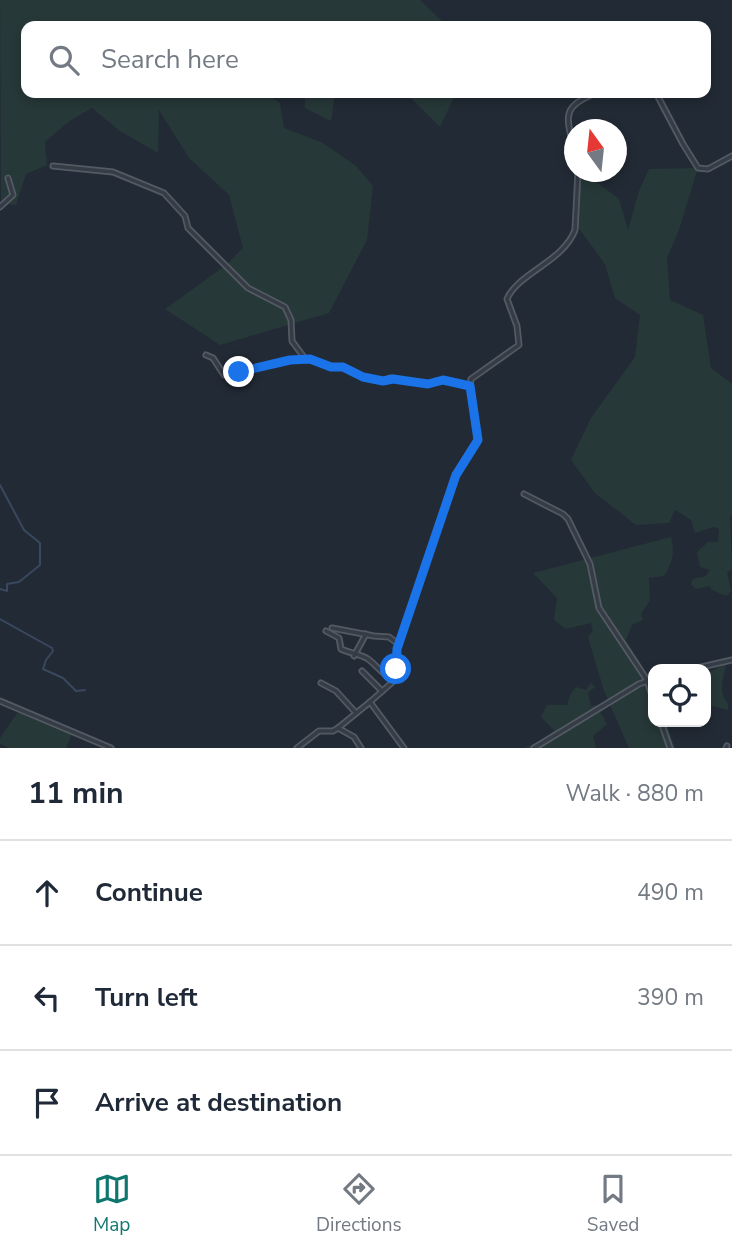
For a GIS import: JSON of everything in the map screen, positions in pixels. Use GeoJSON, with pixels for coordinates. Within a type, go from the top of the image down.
{"type":"FeatureCollection","features":[{"type":"Feature","properties":{"kind":"street"},"geometry":{"type":"LineString","coordinates":[[568,119],[568,111],[575,102],[584,98]]}},
{"type":"Feature","properties":{"kind":"street"},"geometry":{"type":"LineString","coordinates":[[659,98],[698,168],[708,169],[732,156]]}},
{"type":"Feature","properties":{"kind":"street"},"geometry":{"type":"LineString","coordinates":[[53,166],[113,172],[164,192],[185,216],[188,228],[247,286],[285,307],[290,320],[292,341],[306,359]]}},
{"type":"Feature","properties":{"kind":"street"},"geometry":{"type":"LineString","coordinates":[[0,207],[13,195],[8,178]]}},
{"type":"Feature","properties":{"kind":"street"},"geometry":{"type":"LineString","coordinates":[[397,649],[456,475],[478,440],[470,386],[475,374],[519,345],[517,326],[507,299],[511,291],[529,275],[545,266],[572,236],[578,182]]}},
{"type":"Feature","properties":{"kind":"street"},"geometry":{"type":"LineString","coordinates":[[206,355],[213,358],[224,376],[290,360],[306,359],[331,367],[343,367],[360,376],[383,381],[393,379],[428,384],[443,380],[470,386]]}},
{"type":"Feature","properties":{"kind":"street"},"geometry":{"type":"LineString","coordinates":[[524,494],[568,519],[590,564],[599,608],[648,683]]}},
{"type":"Feature","properties":{"kind":"street"},"geometry":{"type":"LineString","coordinates":[[297,748],[319,731],[333,731],[338,728],[396,679],[397,642],[389,637],[332,628]]}},
{"type":"Feature","properties":{"kind":"street"},"geometry":{"type":"LineString","coordinates":[[326,631],[339,638],[341,649],[354,656],[365,657],[385,676],[396,679]]}},
{"type":"Feature","properties":{"kind":"street"},"geometry":{"type":"LineString","coordinates":[[354,656],[366,634]]}},
{"type":"Feature","properties":{"kind":"street"},"geometry":{"type":"LineString","coordinates":[[711,665],[732,660]]}},
{"type":"Feature","properties":{"kind":"street"},"geometry":{"type":"LineString","coordinates":[[362,671],[382,691]]}},
{"type":"Feature","properties":{"kind":"street"},"geometry":{"type":"LineString","coordinates":[[534,748],[647,680]]}},
{"type":"Feature","properties":{"kind":"street"},"geometry":{"type":"LineString","coordinates":[[321,683],[336,691],[356,713]]}},
{"type":"Feature","properties":{"kind":"street"},"geometry":{"type":"LineString","coordinates":[[0,701],[111,748]]}},
{"type":"Feature","properties":{"kind":"street"},"geometry":{"type":"LineString","coordinates":[[370,702],[404,748]]}},
{"type":"Feature","properties":{"kind":"street"},"geometry":{"type":"LineString","coordinates":[[663,727],[670,748]]}},
{"type":"Feature","properties":{"kind":"street"},"geometry":{"type":"LineString","coordinates":[[338,728],[354,737],[361,748]]}},
{"type":"Feature","properties":{"kind":"shaded area"},"geometry":{"type":"Polygon","coordinates":[[[0,0],[420,0],[442,21],[21,21],[21,98],[272,98],[280,103],[284,128],[323,143],[356,166],[373,186],[367,240],[329,313],[220,345],[165,309],[226,265],[243,248],[229,195],[189,158],[159,110],[158,153],[120,131],[92,108],[68,122],[45,142],[47,165],[26,174],[16,205],[1,203],[0,0]]]}},
{"type":"Feature","properties":{"kind":"shaded area"},"geometry":{"type":"Polygon","coordinates":[[[305,98],[334,98],[331,121],[305,108],[305,98]]]}},
{"type":"Feature","properties":{"kind":"shaded area"},"geometry":{"type":"Polygon","coordinates":[[[411,98],[454,98],[440,127],[411,98]]]}},
{"type":"Feature","properties":{"kind":"shaded area"},"geometry":{"type":"Polygon","coordinates":[[[698,168],[679,230],[667,258],[670,300],[703,315],[711,368],[732,384],[732,569],[727,572],[731,591],[726,596],[709,586],[696,589],[691,584],[693,579],[706,576],[710,570],[700,567],[697,552],[708,542],[718,542],[719,529],[713,527],[695,533],[691,520],[675,510],[669,523],[636,525],[595,493],[571,460],[591,418],[635,357],[640,315],[615,298],[605,264],[575,223],[577,182],[596,182],[619,199],[628,230],[639,191],[649,169],[698,168]]]}},
{"type":"Feature","properties":{"kind":"shaded area"},"geometry":{"type":"Polygon","coordinates":[[[671,537],[673,553],[669,566],[664,576],[649,578],[650,600],[641,614],[643,620],[632,625],[626,640],[648,677],[648,727],[668,727],[675,748],[629,748],[604,691],[588,637],[593,630],[591,623],[566,629],[554,620],[557,598],[533,573],[671,537]]]}},
{"type":"Feature","properties":{"kind":"shaded area"},"geometry":{"type":"Polygon","coordinates":[[[726,664],[722,689],[728,710],[711,707],[711,671],[726,664]]]}},
{"type":"Feature","properties":{"kind":"shaded area"},"geometry":{"type":"Polygon","coordinates":[[[591,683],[595,687],[588,693],[591,706],[596,705],[607,724],[593,736],[596,748],[524,748],[548,737],[554,730],[541,717],[547,705],[567,705],[576,687],[586,690],[591,683]]]}},
{"type":"Feature","properties":{"kind":"shaded area"},"geometry":{"type":"Polygon","coordinates":[[[18,712],[72,734],[66,748],[9,748],[0,744],[0,738],[18,712]]]}},
{"type":"Feature","properties":{"kind":"waterway"},"geometry":{"type":"LineString","coordinates":[[0,485],[24,530],[40,543],[40,565],[19,582],[7,584],[7,591],[0,589]]}},
{"type":"Feature","properties":{"kind":"waterway"},"geometry":{"type":"LineString","coordinates":[[0,619],[52,648],[53,651],[43,669],[63,678],[76,691],[85,690]]}},
{"type":"Feature","properties":{"kind":"route"},"geometry":{"type":"LineString","coordinates":[[239,372],[290,360],[310,359],[383,381],[393,379],[432,384],[443,380],[470,386],[478,440],[456,475],[397,649],[396,669]]}}]}
